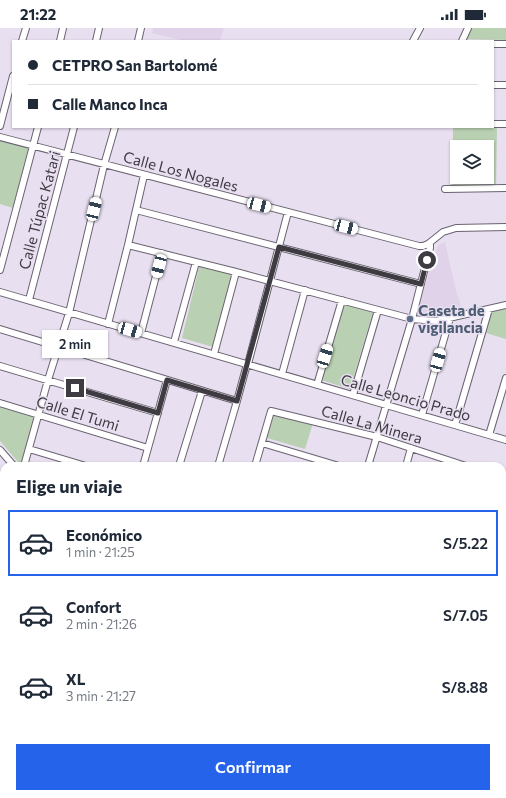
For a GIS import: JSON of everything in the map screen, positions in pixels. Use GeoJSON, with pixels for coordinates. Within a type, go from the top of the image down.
{"type":"FeatureCollection","features":[{"type":"Feature","properties":{"kind":"street"},"geometry":{"type":"LineString","coordinates":[[22,40],[26,28]]}},
{"type":"Feature","properties":{"kind":"street"},"geometry":{"type":"LineString","coordinates":[[60,40],[63,28]]}},
{"type":"Feature","properties":{"kind":"street"},"geometry":{"type":"LineString","coordinates":[[96,40],[99,28]]}},
{"type":"Feature","properties":{"kind":"street"},"geometry":{"type":"LineString","coordinates":[[138,40],[141,28]]}},
{"type":"Feature","properties":{"kind":"street"},"geometry":{"type":"LineString","coordinates":[[414,40],[420,28]]}},
{"type":"Feature","properties":{"kind":"street"},"geometry":{"type":"LineString","coordinates":[[462,40],[468,28]]}},
{"type":"Feature","properties":{"kind":"street"},"geometry":{"type":"LineString","coordinates":[[494,44],[506,44]]}},
{"type":"Feature","properties":{"kind":"street"},"geometry":{"type":"LineString","coordinates":[[0,126],[12,80]]}},
{"type":"Feature","properties":{"kind":"street"},"geometry":{"type":"LineString","coordinates":[[494,84],[506,85]]}},
{"type":"Feature","properties":{"kind":"street"},"geometry":{"type":"LineString","coordinates":[[494,124],[506,124]]}},
{"type":"Feature","properties":{"kind":"street"},"geometry":{"type":"LineString","coordinates":[[0,270],[38,128]]}},
{"type":"Feature","properties":{"kind":"street","name":"Calle Túpac Katari"},"geometry":{"type":"LineString","coordinates":[[29,300],[74,128]]}},
{"type":"Feature","properties":{"kind":"street"},"geometry":{"type":"LineString","coordinates":[[25,462],[58,346],[69,313],[114,128]]}},
{"type":"Feature","properties":{"kind":"street","name":"Calle Los Nogales"},"geometry":{"type":"LineString","coordinates":[[0,137],[419,246],[428,244]]}},
{"type":"Feature","properties":{"kind":"street"},"geometry":{"type":"LineString","coordinates":[[108,324],[144,175]]}},
{"type":"Feature","properties":{"kind":"street"},"geometry":{"type":"LineString","coordinates":[[445,189],[506,188]]}},
{"type":"Feature","properties":{"kind":"street"},"geometry":{"type":"LineString","coordinates":[[136,210],[421,284]]}},
{"type":"Feature","properties":{"kind":"street"},"geometry":{"type":"LineString","coordinates":[[219,462],[288,212]]}},
{"type":"Feature","properties":{"kind":"street"},"geometry":{"type":"LineString","coordinates":[[369,462],[412,319],[430,248],[430,245],[428,244],[443,232],[456,228],[506,227]]}},
{"type":"Feature","properties":{"kind":"street"},"geometry":{"type":"LineString","coordinates":[[128,245],[412,319],[436,322],[506,305]]}},
{"type":"Feature","properties":{"kind":"street"},"geometry":{"type":"LineString","coordinates":[[140,333],[162,253]]}},
{"type":"Feature","properties":{"kind":"street"},"geometry":{"type":"LineString","coordinates":[[174,342],[196,262]]}},
{"type":"Feature","properties":{"kind":"street"},"geometry":{"type":"LineString","coordinates":[[214,354],[236,272]]}},
{"type":"Feature","properties":{"kind":"street"},"geometry":{"type":"LineString","coordinates":[[282,374],[305,290]]}},
{"type":"Feature","properties":{"kind":"street","name":"Calle Leoncio Prado"},"geometry":{"type":"LineString","coordinates":[[0,292],[506,440]]}},
{"type":"Feature","properties":{"kind":"street"},"geometry":{"type":"LineString","coordinates":[[317,384],[342,300]]}},
{"type":"Feature","properties":{"kind":"street"},"geometry":{"type":"LineString","coordinates":[[455,425],[489,309]]}},
{"type":"Feature","properties":{"kind":"street"},"geometry":{"type":"LineString","coordinates":[[353,395],[378,310]]}},
{"type":"Feature","properties":{"kind":"street"},"geometry":{"type":"LineString","coordinates":[[422,415],[450,318]]}},
{"type":"Feature","properties":{"kind":"street"},"geometry":{"type":"LineString","coordinates":[[0,330],[58,346],[237,401]]}},
{"type":"Feature","properties":{"kind":"street"},"geometry":{"type":"LineString","coordinates":[[0,366],[158,413]]}},
{"type":"Feature","properties":{"kind":"street"},"geometry":{"type":"LineString","coordinates":[[489,435],[506,378]]}},
{"type":"Feature","properties":{"kind":"street"},"geometry":{"type":"LineString","coordinates":[[144,462],[167,380]]}},
{"type":"Feature","properties":{"kind":"street"},"geometry":{"type":"LineString","coordinates":[[180,462],[202,390]]}},
{"type":"Feature","properties":{"kind":"street","name":"Calle El Tumi"},"geometry":{"type":"LineString","coordinates":[[0,403],[148,448]]}},
{"type":"Feature","properties":{"kind":"street","name":"Calle La Minera"},"geometry":{"type":"LineString","coordinates":[[262,443],[271,411],[377,437],[453,462]]}},
{"type":"Feature","properties":{"kind":"street"},"geometry":{"type":"LineString","coordinates":[[256,462],[262,443],[326,462]]}},
{"type":"Feature","properties":{"kind":"street"},"geometry":{"type":"LineString","coordinates":[[407,462],[411,448]]}},
{"type":"Feature","properties":{"kind":"street"},"geometry":{"type":"LineString","coordinates":[[29,449],[73,462]]}},
{"type":"Feature","properties":{"kind":"street"},"geometry":{"type":"LineString","coordinates":[[0,450],[10,462]]}},
{"type":"Feature","properties":{"kind":"shaded area"},"geometry":{"type":"Polygon","coordinates":[[[153,28],[224,28],[220,40],[181,40],[152,33],[153,28]]]}},
{"type":"Feature","properties":{"kind":"shaded area"},"geometry":{"type":"Polygon","coordinates":[[[445,242],[456,291],[463,311],[436,317],[417,312],[438,245],[445,242]]]}},
{"type":"Feature","properties":{"kind":"green space"},"geometry":{"type":"Polygon","coordinates":[[[471,28],[506,28],[506,40],[465,39],[471,28]]]}},
{"type":"Feature","properties":{"kind":"green space"},"geometry":{"type":"Polygon","coordinates":[[[453,128],[497,128],[496,185],[452,185],[494,184],[494,140],[453,140],[453,128]]]}},
{"type":"Feature","properties":{"kind":"green space"},"geometry":{"type":"Polygon","coordinates":[[[0,138],[29,146],[13,208],[0,204],[0,138]]]}},
{"type":"Feature","properties":{"kind":"green space"},"geometry":{"type":"Polygon","coordinates":[[[200,263],[234,272],[213,347],[182,338],[200,263]]]}},
{"type":"Feature","properties":{"kind":"green space"},"geometry":{"type":"Polygon","coordinates":[[[344,302],[374,309],[350,389],[321,380],[344,302]]]}},
{"type":"Feature","properties":{"kind":"green space"},"geometry":{"type":"Polygon","coordinates":[[[506,308],[506,339],[486,333],[492,311],[506,308]]]}},
{"type":"Feature","properties":{"kind":"green space"},"geometry":{"type":"Polygon","coordinates":[[[0,404],[36,414],[22,462],[18,462],[0,441],[0,404]]]}},
{"type":"Feature","properties":{"kind":"green space"},"geometry":{"type":"Polygon","coordinates":[[[275,411],[313,423],[305,449],[267,438],[275,411]]]}},
{"type":"Feature","properties":{"kind":"place","name":"Caseta de vigilancia"},"geometry":{"type":"Point","coordinates":[410,319]}},
{"type":"Feature","properties":{"kind":"route"},"geometry":{"type":"LineString","coordinates":[[75,388],[158,413],[167,380],[237,401],[279,247],[421,284],[427,260]]}}]}
